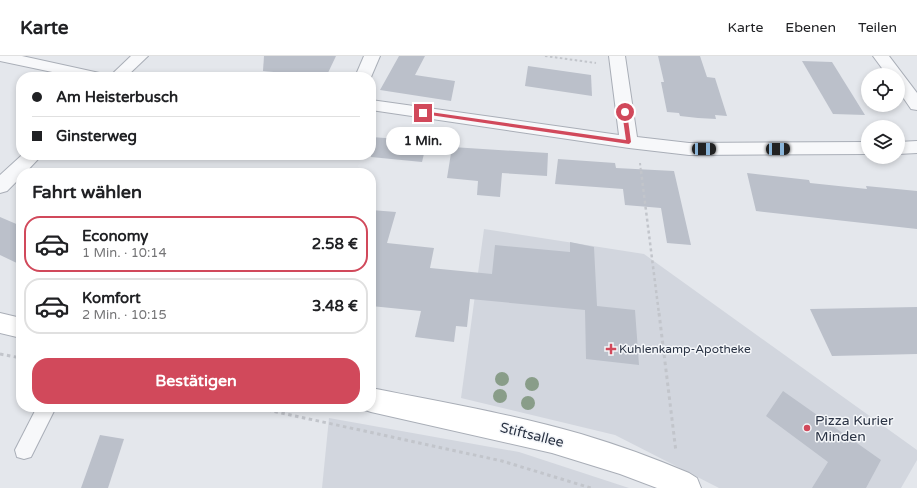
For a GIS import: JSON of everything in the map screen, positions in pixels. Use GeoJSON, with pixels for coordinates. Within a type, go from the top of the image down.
{"type":"FeatureCollection","features":[{"type":"Feature","properties":{"kind":"main road"},"geometry":{"type":"LineString","coordinates":[[0,323],[16,327]]}},
{"type":"Feature","properties":{"kind":"main road","name":"Stiftsallee"},"geometry":{"type":"LineString","coordinates":[[376,401],[475,421],[558,441],[611,457],[683,486]]}},
{"type":"Feature","properties":{"kind":"street"},"geometry":{"type":"LineString","coordinates":[[0,56],[75,72]]}},
{"type":"Feature","properties":{"kind":"street"},"geometry":{"type":"LineString","coordinates":[[122,72],[140,56]]}},
{"type":"Feature","properties":{"kind":"street"},"geometry":{"type":"LineString","coordinates":[[365,72],[372,56]]}},
{"type":"Feature","properties":{"kind":"street"},"geometry":{"type":"LineString","coordinates":[[881,56],[890,68]]}},
{"type":"Feature","properties":{"kind":"street"},"geometry":{"type":"LineString","coordinates":[[618,61],[629,142]]}},
{"type":"Feature","properties":{"kind":"street"},"geometry":{"type":"LineString","coordinates":[[905,89],[917,105]]}},
{"type":"Feature","properties":{"kind":"street"},"geometry":{"type":"LineString","coordinates":[[376,106],[689,150],[861,148]]}},
{"type":"Feature","properties":{"kind":"street"},"geometry":{"type":"LineString","coordinates":[[905,148],[917,147]]}},
{"type":"Feature","properties":{"kind":"street"},"geometry":{"type":"LineString","coordinates":[[19,168],[28,160]]}},
{"type":"Feature","properties":{"kind":"street"},"geometry":{"type":"LineString","coordinates":[[0,186],[16,171]]}},
{"type":"Feature","properties":{"kind":"lane"},"geometry":{"type":"LineString","coordinates":[[24,450],[44,412]]}},
{"type":"Feature","properties":{"kind":"path"},"geometry":{"type":"LineString","coordinates":[[545,56],[618,61]]}},
{"type":"Feature","properties":{"kind":"path"},"geometry":{"type":"LineString","coordinates":[[629,142],[638,154],[683,486]]}},
{"type":"Feature","properties":{"kind":"path"},"geometry":{"type":"LineString","coordinates":[[0,354],[16,357]]}},
{"type":"Feature","properties":{"kind":"path"},"geometry":{"type":"LineString","coordinates":[[279,412],[372,431],[502,461],[591,488]]}},
{"type":"Feature","properties":{"kind":"shaded area"},"geometry":{"type":"Polygon","coordinates":[[[484,229],[644,254],[917,450],[917,460],[901,488],[719,488],[615,435],[461,398],[484,229]]]}},
{"type":"Feature","properties":{"kind":"shaded area"},"geometry":{"type":"Polygon","coordinates":[[[329,418],[519,452],[629,488],[322,488],[329,418]]]}},
{"type":"Feature","properties":{"kind":"building"},"geometry":{"type":"Polygon","coordinates":[[[264,56],[336,56],[328,72],[263,71],[264,56]]]}},
{"type":"Feature","properties":{"kind":"building"},"geometry":{"type":"Polygon","coordinates":[[[399,56],[425,56],[415,75],[455,81],[451,101],[380,90],[399,56]]]}},
{"type":"Feature","properties":{"kind":"building"},"geometry":{"type":"Polygon","coordinates":[[[658,56],[700,56],[707,77],[715,78],[727,116],[715,115],[716,119],[698,118],[680,116],[679,113],[667,112],[661,82],[664,82],[658,56]]]}},
{"type":"Feature","properties":{"kind":"building"},"geometry":{"type":"Polygon","coordinates":[[[802,61],[832,62],[861,109],[861,112],[863,112],[865,115],[833,114],[802,61]]]}},
{"type":"Feature","properties":{"kind":"building"},"geometry":{"type":"Polygon","coordinates":[[[528,66],[591,75],[592,96],[525,86],[528,66]]]}},
{"type":"Feature","properties":{"kind":"building"},"geometry":{"type":"Polygon","coordinates":[[[376,137],[427,141],[422,162],[376,157],[376,137]]]}},
{"type":"Feature","properties":{"kind":"building"},"geometry":{"type":"Polygon","coordinates":[[[452,147],[548,153],[547,176],[502,173],[500,197],[477,195],[478,181],[447,178],[452,147]]]}},
{"type":"Feature","properties":{"kind":"building"},"geometry":{"type":"Polygon","coordinates":[[[558,159],[615,163],[616,168],[674,171],[691,245],[667,243],[661,208],[625,205],[623,189],[555,184],[558,159]]]}},
{"type":"Feature","properties":{"kind":"building"},"geometry":{"type":"Polygon","coordinates":[[[747,173],[809,180],[810,183],[867,189],[866,186],[917,191],[917,229],[756,211],[747,173]]]}},
{"type":"Feature","properties":{"kind":"building"},"geometry":{"type":"Polygon","coordinates":[[[376,210],[396,212],[387,243],[434,248],[430,268],[492,274],[495,245],[570,252],[570,242],[594,247],[597,306],[635,310],[639,365],[586,359],[585,310],[470,299],[467,327],[456,326],[454,342],[415,337],[421,311],[376,306],[376,210]]]}},
{"type":"Feature","properties":{"kind":"building"},"geometry":{"type":"Polygon","coordinates":[[[0,217],[16,224],[16,263],[0,255],[0,217]]]}},
{"type":"Feature","properties":{"kind":"building"},"geometry":{"type":"Polygon","coordinates":[[[917,307],[917,354],[832,356],[810,309],[917,307]]]}},
{"type":"Feature","properties":{"kind":"building"},"geometry":{"type":"Polygon","coordinates":[[[783,391],[881,460],[866,488],[812,488],[828,462],[766,416],[783,391]]]}},
{"type":"Feature","properties":{"kind":"building"},"geometry":{"type":"Polygon","coordinates":[[[100,435],[124,439],[108,488],[81,488],[100,435]]]}},
{"type":"Feature","properties":{"kind":"place","name":"Kuhlenkamp-Apotheke"},"geometry":{"type":"Point","coordinates":[611,349]}},
{"type":"Feature","properties":{"kind":"place","name":"Pizza Kurier Minden"},"geometry":{"type":"Point","coordinates":[807,428]}},
{"type":"Feature","properties":{"kind":"route"},"geometry":{"type":"LineString","coordinates":[[423,113],[629,142],[625,112]]}}]}
